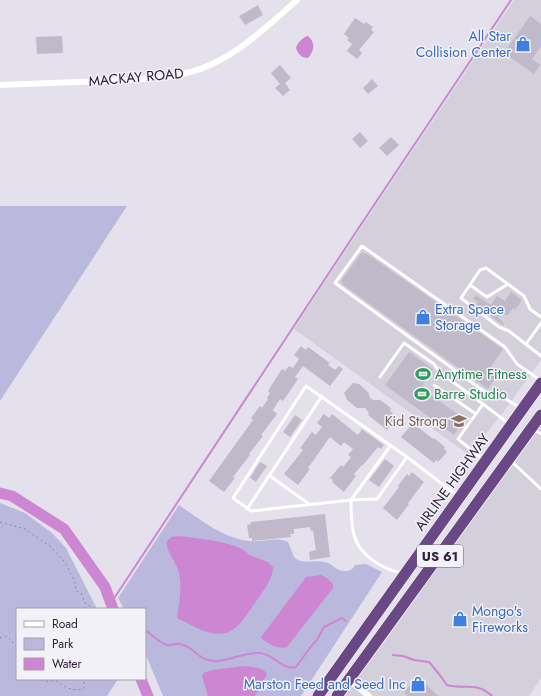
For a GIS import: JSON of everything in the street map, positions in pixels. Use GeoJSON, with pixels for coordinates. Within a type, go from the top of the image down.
{"type":"FeatureCollection","features":[{"type":"Feature","properties":{"kind":"highway","name":"AIRLINE HIGHWAY"},"geometry":{"type":"LineString","coordinates":[[318,696],[541,382]]}},
{"type":"Feature","properties":{"kind":"highway","name":"US 61"},"geometry":{"type":"LineString","coordinates":[[337,696],[509,460],[536,431],[541,415]]}},
{"type":"Feature","properties":{"kind":"highway"},"geometry":{"type":"LineString","coordinates":[[420,582],[415,577],[414,573],[416,567],[448,521],[448,513]]}},
{"type":"Feature","properties":{"kind":"highway"},"geometry":{"type":"LineString","coordinates":[[384,632],[383,626],[407,590],[407,582],[404,574]]}},
{"type":"Feature","properties":{"kind":"street","name":"MACKAY ROAD"},"geometry":{"type":"LineString","coordinates":[[0,85],[144,79],[181,74],[196,70],[223,58],[242,47],[297,0]]}},
{"type":"Feature","properties":{"kind":"street"},"geometry":{"type":"LineString","coordinates":[[349,680],[369,696]]}},
{"type":"Feature","properties":{"kind":"lane"},"geometry":{"type":"LineString","coordinates":[[522,409],[497,394],[485,392],[335,284],[362,246],[505,347],[517,364],[541,382]]}},
{"type":"Feature","properties":{"kind":"lane"},"geometry":{"type":"LineString","coordinates":[[541,317],[530,309],[524,296],[486,268],[480,270],[461,298],[499,327],[509,331],[541,356]]}},
{"type":"Feature","properties":{"kind":"lane"},"geometry":{"type":"LineString","coordinates":[[470,285],[488,296],[508,284]]}},
{"type":"Feature","properties":{"kind":"lane"},"geometry":{"type":"LineString","coordinates":[[526,344],[541,323]]}},
{"type":"Feature","properties":{"kind":"lane"},"geometry":{"type":"LineString","coordinates":[[380,377],[404,343],[434,364],[439,372],[511,425]]}},
{"type":"Feature","properties":{"kind":"lane"},"geometry":{"type":"LineString","coordinates":[[434,384],[476,414]]}},
{"type":"Feature","properties":{"kind":"lane"},"geometry":{"type":"LineString","coordinates":[[407,457],[377,499],[309,504],[251,512],[233,498],[306,386],[407,457],[459,497]]}},
{"type":"Feature","properties":{"kind":"lane"},"geometry":{"type":"LineString","coordinates":[[247,509],[322,396]]}},
{"type":"Feature","properties":{"kind":"lane"},"geometry":{"type":"LineString","coordinates":[[483,404],[458,439],[485,461]]}},
{"type":"Feature","properties":{"kind":"lane"},"geometry":{"type":"LineString","coordinates":[[391,446],[351,500],[354,535],[361,548],[383,567],[393,572],[404,574]]}},
{"type":"Feature","properties":{"kind":"lane"},"geometry":{"type":"LineString","coordinates":[[509,460],[541,489]]}},
{"type":"Feature","properties":{"kind":"lane"},"geometry":{"type":"LineString","coordinates":[[270,476],[309,504]]}},
{"type":"Feature","properties":{"kind":"path"},"geometry":{"type":"LineString","coordinates":[[0,522],[25,529],[50,546],[65,562],[75,582],[76,591],[82,594],[85,603],[90,606],[90,608]]}},
{"type":"Feature","properties":{"kind":"path"},"geometry":{"type":"LineString","coordinates":[[0,638],[4,636],[9,638],[16,646]]}},
{"type":"Feature","properties":{"kind":"path"},"geometry":{"type":"LineString","coordinates":[[40,680],[57,681],[64,687],[78,690],[84,688],[84,680]]}},
{"type":"Feature","properties":{"kind":"shaded area"},"geometry":{"type":"Polygon","coordinates":[[[514,0],[541,0],[541,360],[505,410],[469,455],[294,329],[514,0]]]}},
{"type":"Feature","properties":{"kind":"shaded area"},"geometry":{"type":"Polygon","coordinates":[[[541,426],[541,678],[529,696],[345,696],[541,426]]]}},
{"type":"Feature","properties":{"kind":"green space"},"geometry":{"type":"Polygon","coordinates":[[[0,206],[127,206],[0,401],[0,206]]]}},
{"type":"Feature","properties":{"kind":"green space"},"geometry":{"type":"Polygon","coordinates":[[[0,503],[25,513],[52,533],[66,548],[96,608],[16,608],[16,680],[117,680],[107,696],[0,696],[0,503]]]}},
{"type":"Feature","properties":{"kind":"green space"},"geometry":{"type":"Polygon","coordinates":[[[179,505],[203,522],[229,536],[248,541],[283,540],[288,542],[294,557],[297,560],[305,562],[321,561],[342,571],[350,570],[355,565],[366,564],[382,572],[301,696],[163,696],[146,655],[146,608],[123,608],[118,598],[179,505]]]}},
{"type":"Feature","properties":{"kind":"water"},"geometry":{"type":"Polygon","coordinates":[[[308,36],[312,41],[313,47],[312,53],[308,58],[300,55],[296,48],[300,40],[308,36]]]}},
{"type":"Feature","properties":{"kind":"water"},"geometry":{"type":"Polygon","coordinates":[[[179,536],[206,539],[228,544],[245,551],[249,555],[268,562],[273,567],[270,580],[265,588],[245,617],[234,629],[220,634],[210,633],[177,618],[180,582],[177,567],[167,547],[167,541],[171,537],[179,536]]]}},
{"type":"Feature","properties":{"kind":"water"},"geometry":{"type":"Polygon","coordinates":[[[321,575],[333,584],[333,588],[287,647],[280,648],[271,645],[262,639],[261,637],[306,577],[321,575]]]}},
{"type":"Feature","properties":{"kind":"water"},"geometry":{"type":"Polygon","coordinates":[[[244,666],[259,668],[267,673],[255,696],[208,696],[202,676],[203,673],[212,670],[244,666]]]}},
{"type":"Feature","properties":{"kind":"building"},"geometry":{"type":"Polygon","coordinates":[[[258,5],[263,15],[245,25],[239,16],[258,5]]]}},
{"type":"Feature","properties":{"kind":"building","name":"All Star Collision Center"},"geometry":{"type":"Polygon","coordinates":[[[530,16],[541,24],[541,46],[532,59],[540,65],[534,74],[504,53],[530,16]]]}},
{"type":"Feature","properties":{"kind":"building"},"geometry":{"type":"Polygon","coordinates":[[[355,18],[364,24],[366,22],[373,27],[371,30],[374,32],[359,50],[362,53],[357,59],[347,51],[352,44],[347,40],[349,38],[344,34],[355,18]]]}},
{"type":"Feature","properties":{"kind":"building"},"geometry":{"type":"Polygon","coordinates":[[[62,36],[63,53],[37,54],[36,37],[62,36]]]}},
{"type":"Feature","properties":{"kind":"building"},"geometry":{"type":"Polygon","coordinates":[[[280,65],[291,78],[285,83],[290,90],[283,96],[275,88],[280,84],[271,73],[280,65]]]}},
{"type":"Feature","properties":{"kind":"building"},"geometry":{"type":"Polygon","coordinates":[[[372,79],[378,86],[368,94],[363,88],[372,79]]]}},
{"type":"Feature","properties":{"kind":"building"},"geometry":{"type":"Polygon","coordinates":[[[360,132],[368,141],[360,148],[352,139],[360,132]]]}},
{"type":"Feature","properties":{"kind":"building"},"geometry":{"type":"Polygon","coordinates":[[[391,137],[399,145],[387,156],[379,148],[391,137]]]}},
{"type":"Feature","properties":{"kind":"building","name":"Extra Space Storage"},"geometry":{"type":"Polygon","coordinates":[[[362,252],[365,254],[366,253],[503,349],[490,368],[498,374],[488,389],[342,284],[343,283],[341,281],[362,252]]]}},
{"type":"Feature","properties":{"kind":"building"},"geometry":{"type":"Polygon","coordinates":[[[511,292],[522,300],[515,310],[513,308],[508,315],[496,314],[504,324],[503,325],[476,305],[478,302],[473,299],[476,295],[491,305],[497,296],[505,301],[511,292]]]}},
{"type":"Feature","properties":{"kind":"building"},"geometry":{"type":"Polygon","coordinates":[[[301,346],[306,350],[308,347],[330,363],[328,365],[335,370],[339,366],[343,369],[330,386],[303,366],[295,377],[298,379],[283,401],[280,399],[273,410],[277,414],[261,435],[263,436],[249,454],[250,455],[233,477],[235,478],[224,492],[209,481],[253,420],[251,418],[260,406],[262,408],[268,399],[267,398],[270,393],[268,391],[282,369],[285,371],[289,366],[293,368],[299,359],[294,355],[301,346]]]}},
{"type":"Feature","properties":{"kind":"building"},"geometry":{"type":"Polygon","coordinates":[[[409,352],[433,369],[423,384],[424,391],[465,419],[454,435],[385,385],[409,352]]]}},
{"type":"Feature","properties":{"kind":"building"},"geometry":{"type":"Polygon","coordinates":[[[353,383],[359,384],[368,392],[370,398],[373,400],[380,400],[391,408],[390,411],[393,413],[389,419],[395,420],[387,430],[368,415],[369,413],[365,408],[357,408],[347,400],[344,393],[353,383]]]}},
{"type":"Feature","properties":{"kind":"building"},"geometry":{"type":"Polygon","coordinates":[[[324,414],[329,418],[332,414],[358,435],[362,429],[384,445],[381,449],[378,447],[354,474],[356,476],[344,492],[332,482],[333,480],[330,478],[341,465],[343,467],[351,457],[348,455],[353,449],[344,442],[341,446],[330,437],[298,485],[284,474],[303,450],[300,448],[312,432],[316,435],[322,427],[317,423],[324,414]]]}},
{"type":"Feature","properties":{"kind":"building"},"geometry":{"type":"Polygon","coordinates":[[[295,415],[302,420],[290,437],[283,432],[295,415]]]}},
{"type":"Feature","properties":{"kind":"building"},"geometry":{"type":"Polygon","coordinates":[[[413,423],[445,447],[444,449],[447,452],[438,462],[436,460],[434,463],[401,437],[413,423]]]}},
{"type":"Feature","properties":{"kind":"building"},"geometry":{"type":"Polygon","coordinates":[[[385,459],[394,466],[379,487],[369,480],[385,459]]]}},
{"type":"Feature","properties":{"kind":"building"},"geometry":{"type":"Polygon","coordinates":[[[260,462],[267,466],[256,482],[250,478],[260,462]]]}},
{"type":"Feature","properties":{"kind":"building"},"geometry":{"type":"Polygon","coordinates":[[[412,472],[424,482],[397,520],[383,508],[407,474],[409,476],[412,472]]]}},
{"type":"Feature","properties":{"kind":"building"},"geometry":{"type":"Polygon","coordinates":[[[325,514],[330,557],[310,560],[309,552],[316,550],[313,531],[311,531],[310,527],[294,529],[294,534],[290,534],[291,537],[252,541],[252,538],[249,538],[247,525],[251,524],[251,522],[325,514]]]}},
{"type":"Feature","properties":{"kind":"building","name":"Marston Feed and Seed Inc"},"geometry":{"type":"Polygon","coordinates":[[[417,676],[438,696],[408,696],[404,692],[414,681],[413,679],[417,676]]]}},
{"type":"Feature","properties":{"kind":"waterway"},"geometry":{"type":"LineString","coordinates":[[111,603],[511,0]]}},
{"type":"Feature","properties":{"kind":"waterway"},"geometry":{"type":"LineString","coordinates":[[0,493],[12,496],[64,529],[105,587],[113,608]]}},
{"type":"Feature","properties":{"kind":"waterway"},"geometry":{"type":"LineString","coordinates":[[146,632],[164,644],[178,644],[185,646],[201,657],[211,661],[260,653],[265,654],[283,665],[292,668],[296,667],[317,640],[324,627],[342,618],[346,621]]}},
{"type":"Feature","properties":{"kind":"waterway"},"geometry":{"type":"LineString","coordinates":[[393,655],[429,662],[447,685],[475,687],[486,691],[492,696]]}},
{"type":"Feature","properties":{"kind":"waterway"},"geometry":{"type":"LineString","coordinates":[[141,680],[148,696]]}},
{"type":"Feature","properties":{"kind":"place","name":"All Star Collision Center"},"geometry":{"type":"Point","coordinates":[523,44]}},
{"type":"Feature","properties":{"kind":"place","name":"Extra Space Storage"},"geometry":{"type":"Point","coordinates":[423,317]}},
{"type":"Feature","properties":{"kind":"place","name":"Anytime Fitness"},"geometry":{"type":"Point","coordinates":[423,374]}},
{"type":"Feature","properties":{"kind":"place","name":"Barre Studio"},"geometry":{"type":"Point","coordinates":[422,394]}},
{"type":"Feature","properties":{"kind":"place","name":"Kid Strong"},"geometry":{"type":"Point","coordinates":[459,421]}},
{"type":"Feature","properties":{"kind":"place","name":"Mongo's Fireworks"},"geometry":{"type":"Point","coordinates":[460,619]}},
{"type":"Feature","properties":{"kind":"place","name":"Marston Feed and Seed Inc"},"geometry":{"type":"Point","coordinates":[418,684]}}]}
